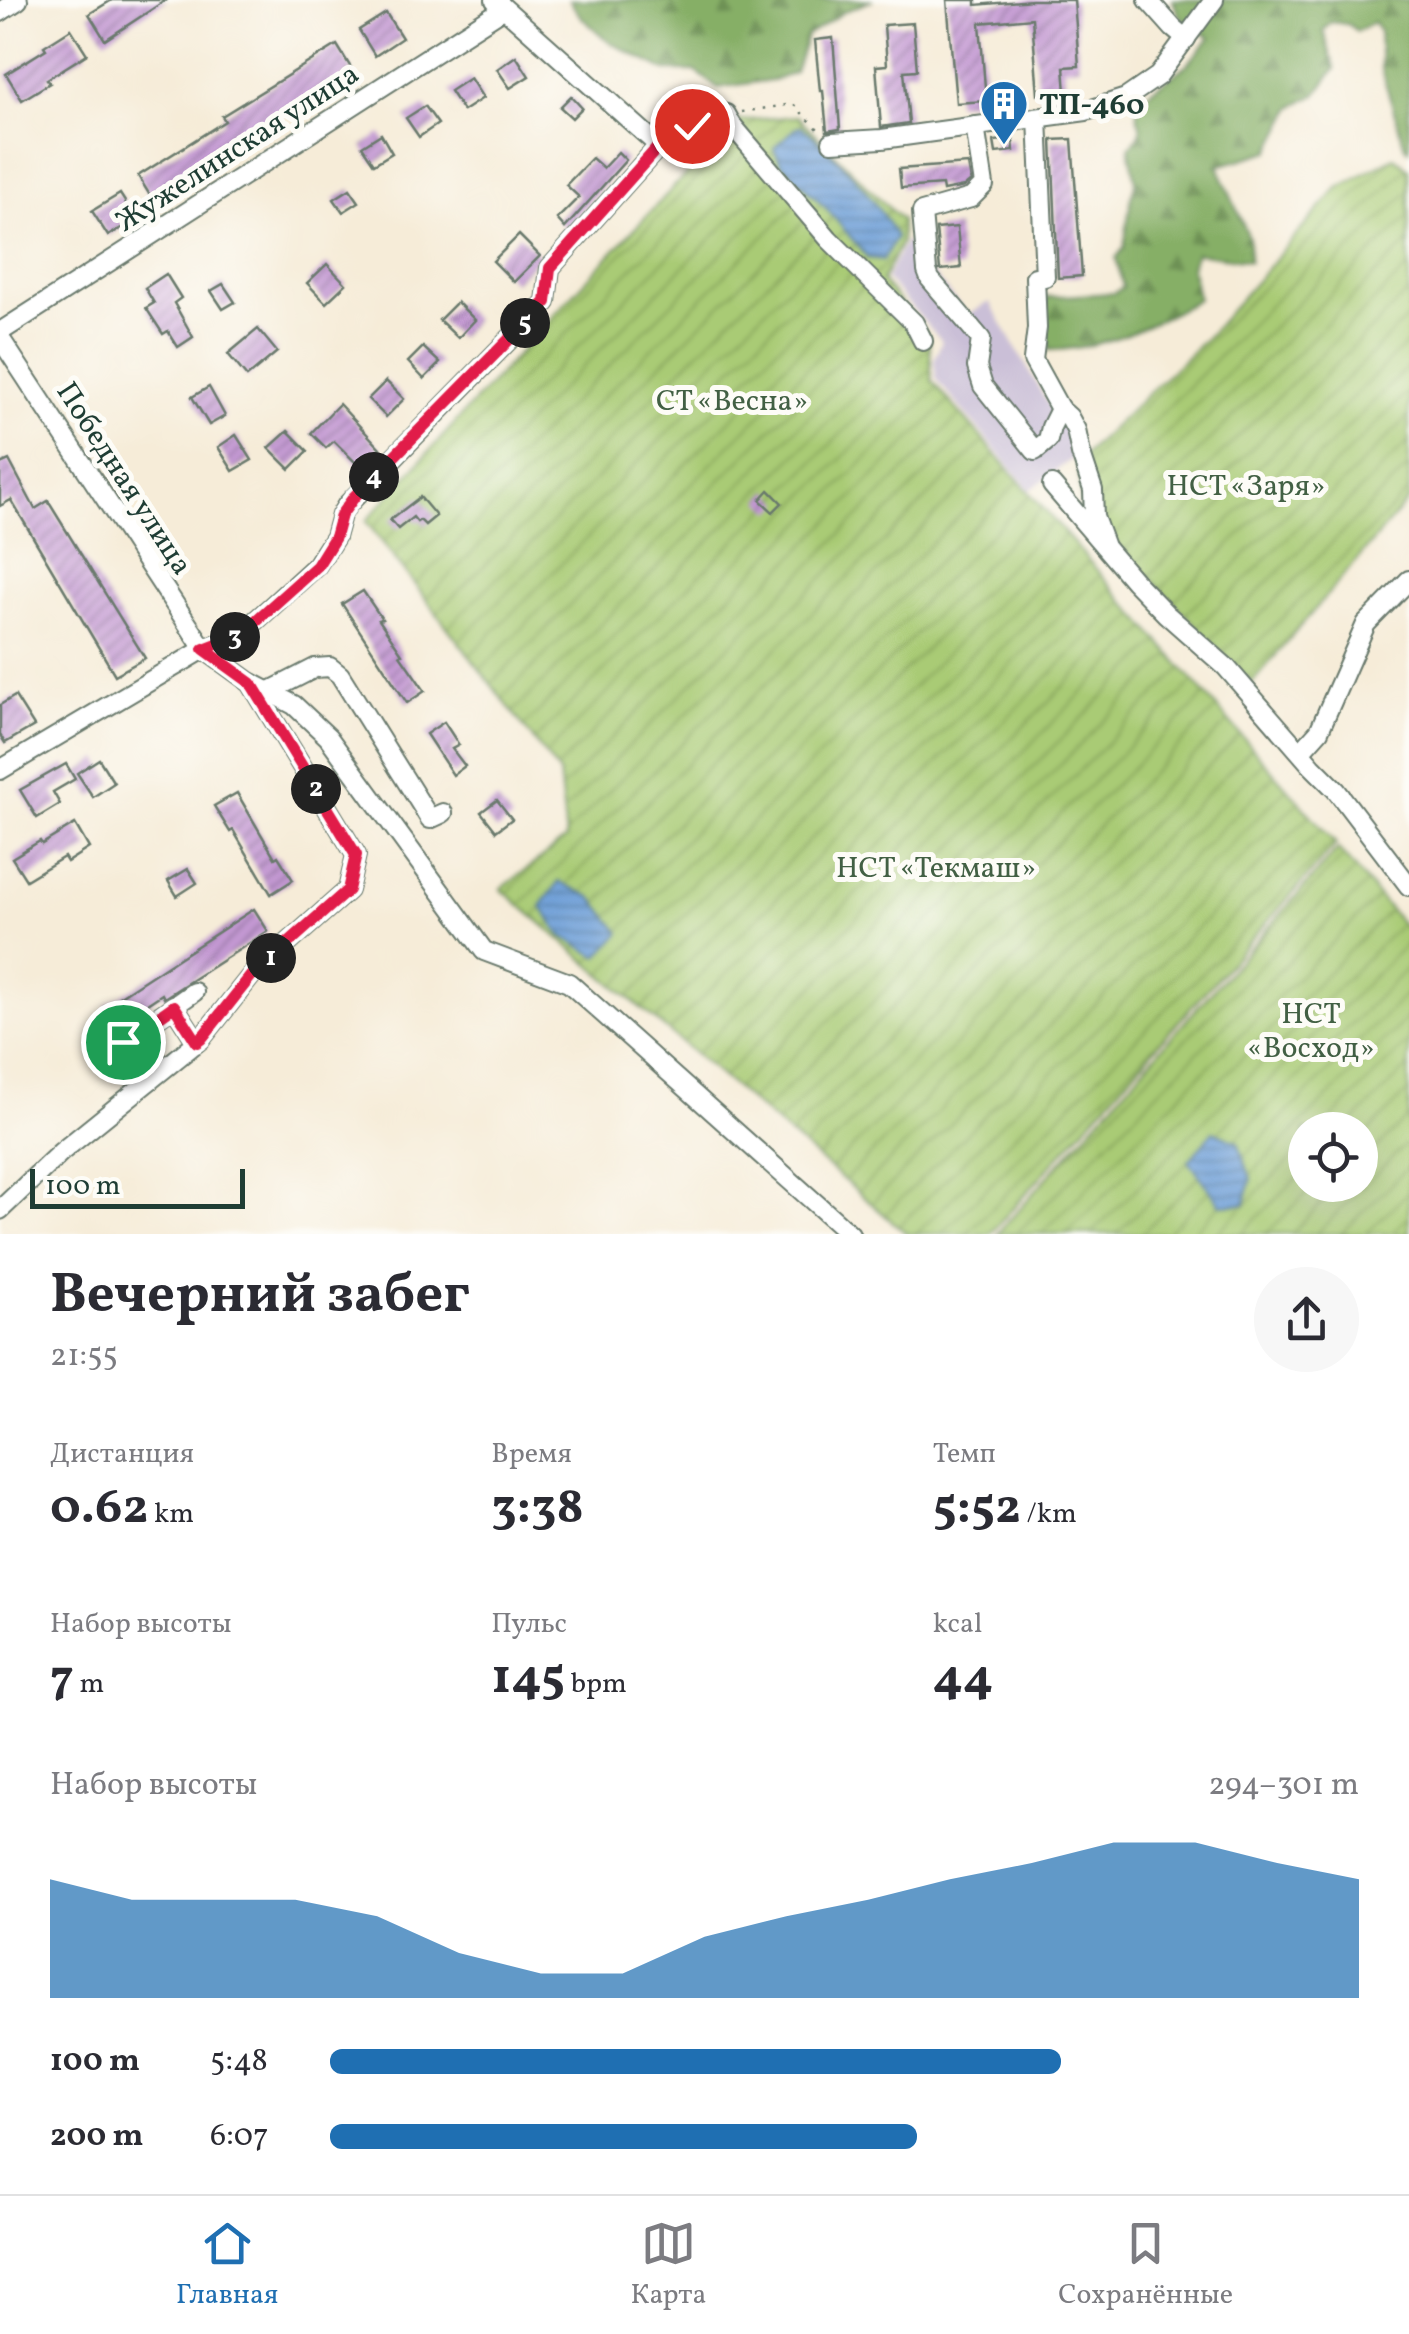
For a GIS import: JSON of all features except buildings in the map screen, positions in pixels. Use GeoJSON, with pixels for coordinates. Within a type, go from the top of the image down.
{"type":"FeatureCollection","features":[{"type":"Feature","properties":{"kind":"street"},"geometry":{"type":"LineString","coordinates":[[0,12],[18,0]]}},
{"type":"Feature","properties":{"kind":"street"},"geometry":{"type":"LineString","coordinates":[[1148,0],[1186,39]]}},
{"type":"Feature","properties":{"kind":"street"},"geometry":{"type":"LineString","coordinates":[[832,142],[882,139],[1086,111],[1126,98],[1158,76],[1214,0]]}},
{"type":"Feature","properties":{"kind":"street"},"geometry":{"type":"LineString","coordinates":[[499,4],[659,146]]}},
{"type":"Feature","properties":{"kind":"street","name":"Жужелинская улица"},"geometry":{"type":"LineString","coordinates":[[0,335],[499,4]]}},
{"type":"Feature","properties":{"kind":"street"},"geometry":{"type":"LineString","coordinates":[[0,770],[204,649],[240,635],[317,566],[335,537],[347,505],[546,302],[550,268],[659,146],[682,137],[703,113],[726,114],[828,239],[914,323],[923,340]]}},
{"type":"Feature","properties":{"kind":"street"},"geometry":{"type":"LineString","coordinates":[[1038,118],[1045,277],[1035,277],[1037,328],[1032,360],[1076,430],[1093,490],[1094,517],[1104,544]]}},
{"type":"Feature","properties":{"kind":"street"},"geometry":{"type":"LineString","coordinates":[[974,126],[984,185],[971,198],[922,212],[927,271],[930,280],[981,339],[977,367],[983,386],[1035,451],[1048,440],[1060,409]]}},
{"type":"Feature","properties":{"kind":"street","name":"Победная улица"},"geometry":{"type":"LineString","coordinates":[[0,335],[204,649]]}},
{"type":"Feature","properties":{"kind":"street"},"geometry":{"type":"LineString","coordinates":[[1052,485],[1134,581],[1226,667],[1336,790],[1409,886]]}},
{"type":"Feature","properties":{"kind":"street"},"geometry":{"type":"LineString","coordinates":[[1301,751],[1319,731],[1366,624],[1409,580]]}},
{"type":"Feature","properties":{"kind":"street"},"geometry":{"type":"LineString","coordinates":[[204,649],[260,688],[294,705],[328,737],[484,952],[570,983],[850,1234]]}},
{"type":"Feature","properties":{"kind":"street"},"geometry":{"type":"LineString","coordinates":[[260,688],[315,668],[330,667],[340,674],[430,818],[442,813]]}},
{"type":"Feature","properties":{"kind":"street"},"geometry":{"type":"LineString","coordinates":[[0,1210],[61,1152],[197,1042],[251,976],[348,890],[356,855],[260,688]]}},
{"type":"Feature","properties":{"kind":"street"},"geometry":{"type":"LineString","coordinates":[[150,1080],[116,1047],[194,992]]}},
{"type":"Feature","properties":{"kind":"street"},"geometry":{"type":"LineString","coordinates":[[174,1006],[197,1042]]}},
{"type":"Feature","properties":{"kind":"path"},"geometry":{"type":"LineString","coordinates":[[726,114],[793,104],[832,142]]}},
{"type":"Feature","properties":{"kind":"shaded area"},"geometry":{"type":"Polygon","coordinates":[[[905,241],[923,250],[921,261],[968,314],[990,302],[1053,413],[1076,440],[1076,456],[1030,490],[936,379],[934,360],[942,341],[886,279],[905,241]]]}},
{"type":"Feature","properties":{"kind":"green space"},"geometry":{"type":"Polygon","coordinates":[[[569,0],[873,0],[845,11],[807,36],[795,72],[778,79],[718,88],[695,71],[666,71],[609,42],[581,17],[569,0]]]}},
{"type":"Feature","properties":{"kind":"green space"},"geometry":{"type":"Polygon","coordinates":[[[1173,0],[1409,0],[1409,150],[1381,69],[1379,31],[1374,22],[1357,31],[1347,24],[1331,22],[1323,30],[1335,69],[1316,95],[1293,107],[1270,151],[1218,166],[1249,238],[1249,261],[1196,253],[1191,267],[1198,299],[1107,341],[1049,350],[1046,297],[1114,293],[1123,287],[1116,258],[1124,248],[1136,182],[1129,147],[1140,134],[1139,104],[1152,89],[1183,68],[1210,38],[1178,15],[1173,0]]]}},
{"type":"Feature","properties":{"kind":"green space","name":"НСТ «Текмаш»"},"geometry":{"type":"Polygon","coordinates":[[[797,116],[901,220],[901,242],[882,281],[929,337],[932,381],[1336,844],[990,1234],[907,1234],[501,889],[566,839],[559,773],[366,521],[732,125],[737,121],[797,116]]]}},
{"type":"Feature","properties":{"kind":"green space","name":"НСТ «Заря»"},"geometry":{"type":"Polygon","coordinates":[[[1394,157],[1409,169],[1409,499],[1252,683],[1082,508],[1077,462],[1206,338],[1338,188],[1394,157]]]}},
{"type":"Feature","properties":{"kind":"green space","name":"НСТ «Восход»"},"geometry":{"type":"Polygon","coordinates":[[[1338,849],[1409,932],[1409,1234],[997,1234],[1338,849]]]}},
{"type":"Feature","properties":{"kind":"water"},"geometry":{"type":"Polygon","coordinates":[[[801,126],[854,177],[886,220],[896,237],[883,260],[868,258],[781,163],[774,148],[801,126]]]}},
{"type":"Feature","properties":{"kind":"water"},"geometry":{"type":"Polygon","coordinates":[[[559,882],[592,897],[621,933],[598,957],[561,935],[541,906],[559,882]]]}},
{"type":"Feature","properties":{"kind":"water"},"geometry":{"type":"Polygon","coordinates":[[[1213,1131],[1238,1142],[1251,1179],[1245,1204],[1221,1205],[1189,1161],[1213,1131]]]}},
{"type":"Feature","properties":{"kind":"place","name":"ТП-460"},"geometry":{"type":"Point","coordinates":[1004,146]}},
{"type":"Feature","properties":{"kind":"route"},"geometry":{"type":"LineString","coordinates":[[123,1042],[174,1006],[197,1042],[201,1039],[251,976],[348,890],[356,855],[251,683],[204,649],[240,635],[317,566],[335,537],[347,505],[546,302],[550,268],[659,146],[682,137],[692,126]]}},
{"type":"Feature","properties":{"kind":"park label","name":"СТ «Весна»"},"geometry":{"type":"Point","coordinates":[732,400]}}]}
